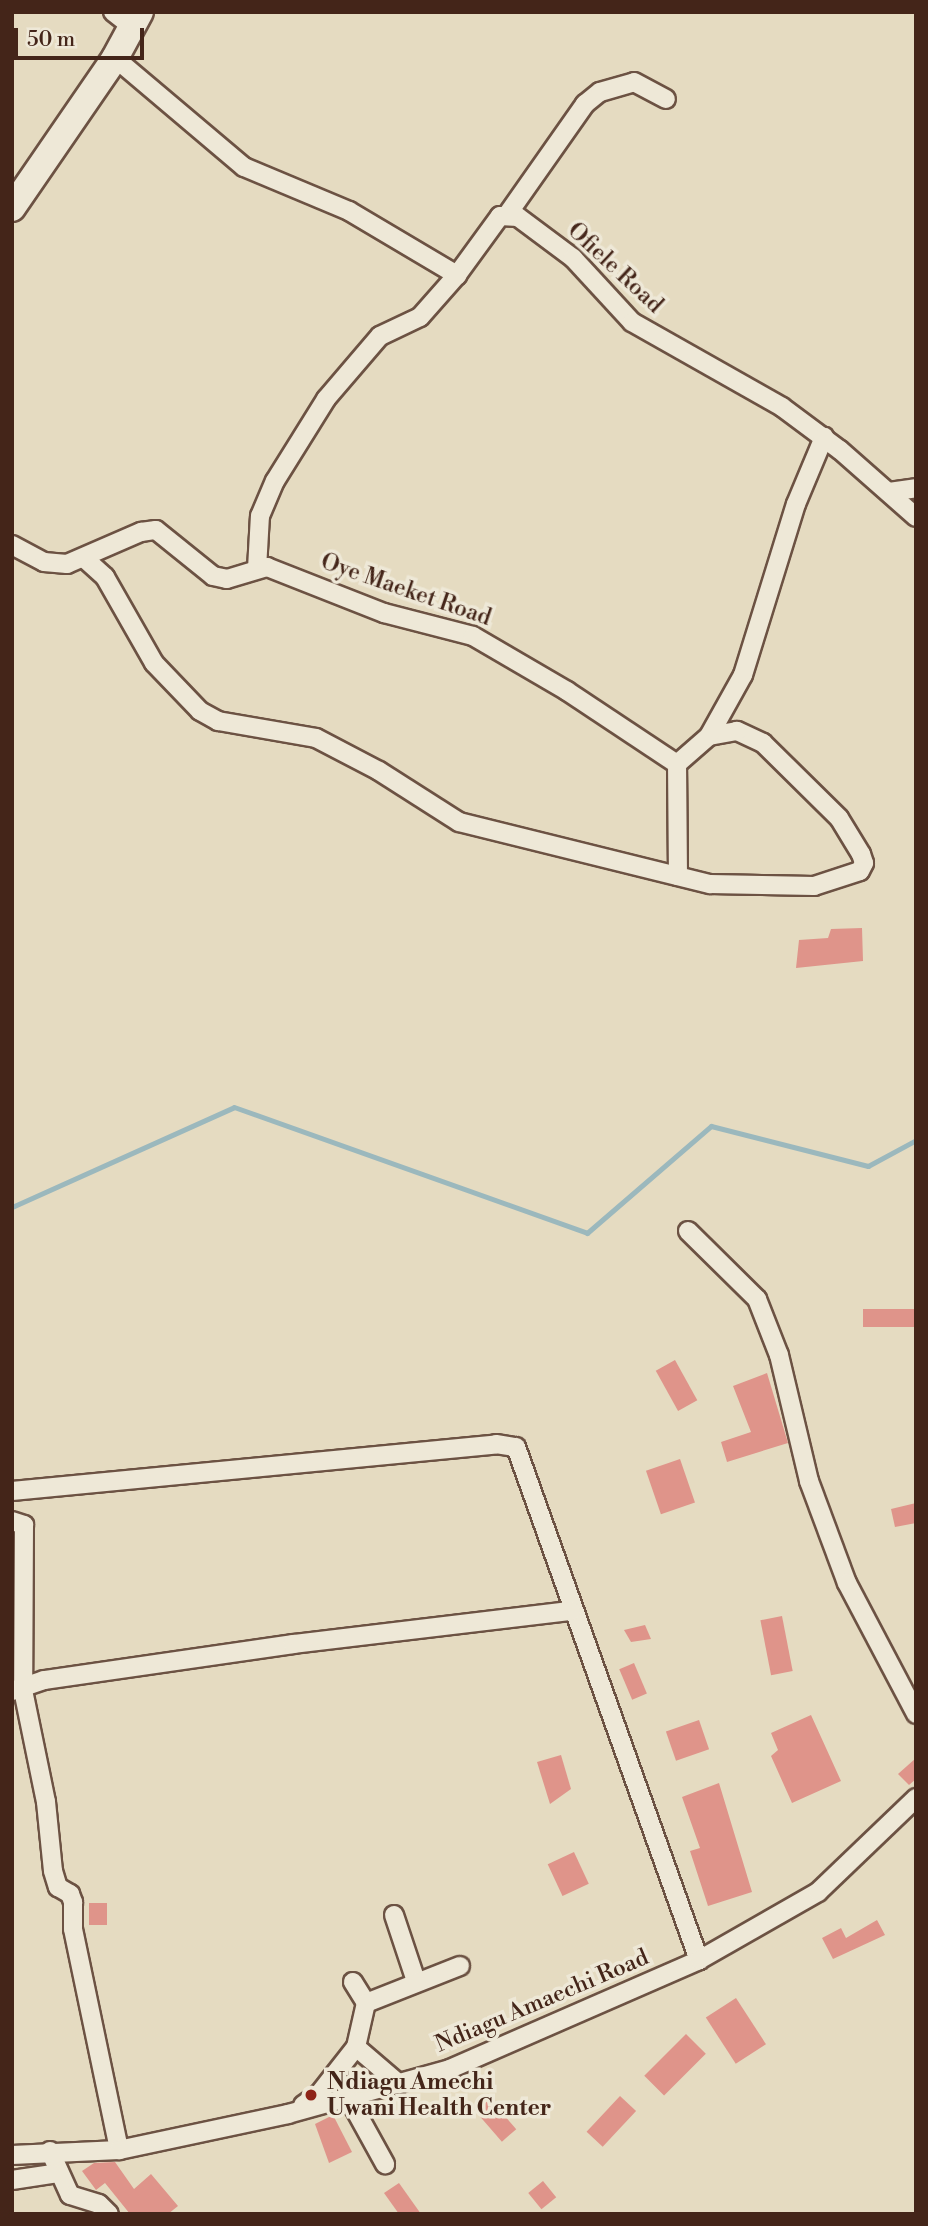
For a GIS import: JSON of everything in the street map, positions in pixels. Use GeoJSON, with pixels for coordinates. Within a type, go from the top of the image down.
{"type":"FeatureCollection","features":[{"type":"Feature","properties":{"kind":"main road"},"geometry":{"type":"LineString","coordinates":[[12,208],[115,58],[129,17]]}},
{"type":"Feature","properties":{"kind":"street"},"geometry":{"type":"LineString","coordinates":[[115,58],[244,167],[349,211],[457,275]]}},
{"type":"Feature","properties":{"kind":"street"},"geometry":{"type":"LineString","coordinates":[[257,569],[260,516],[275,481],[327,399],[380,336],[420,317],[457,275],[494,223],[507,215],[585,104],[600,92],[634,82],[666,99]]}},
{"type":"Feature","properties":{"kind":"street","name":"Ofiele Road"},"geometry":{"type":"LineString","coordinates":[[507,215],[525,222],[573,258],[638,327],[709,364],[824,438],[916,517]]}},
{"type":"Feature","properties":{"kind":"street"},"geometry":{"type":"LineString","coordinates":[[678,876],[677,764],[709,737],[743,675],[777,562],[824,438]]}},
{"type":"Feature","properties":{"kind":"street"},"geometry":{"type":"LineString","coordinates":[[889,492],[916,488]]}},
{"type":"Feature","properties":{"kind":"street","name":"Oye Maeket Road"},"geometry":{"type":"LineString","coordinates":[[12,545],[44,562],[66,564],[148,529],[156,530],[213,576],[227,579],[267,567],[384,613],[485,642],[677,764]]}},
{"type":"Feature","properties":{"kind":"street"},"geometry":{"type":"LineString","coordinates":[[84,558],[105,577],[154,663],[210,718],[316,738],[379,771],[459,822],[678,876],[736,887],[814,886],[852,875],[863,868],[861,854],[839,818],[763,743],[737,731],[709,737]]}},
{"type":"Feature","properties":{"kind":"street"},"geometry":{"type":"LineString","coordinates":[[688,1231],[757,1299],[779,1355],[809,1481],[847,1583],[916,1714]]}},
{"type":"Feature","properties":{"kind":"street"},"geometry":{"type":"LineString","coordinates":[[12,1491],[496,1444],[516,1447],[572,1611],[699,1960]]}},
{"type":"Feature","properties":{"kind":"street"},"geometry":{"type":"LineString","coordinates":[[12,1521],[24,1525],[26,1544],[18,1690],[46,1802],[52,1871],[58,1886],[71,1894],[73,1902],[73,1929],[120,2150]]}},
{"type":"Feature","properties":{"kind":"street"},"geometry":{"type":"LineString","coordinates":[[18,1690],[44,1680],[293,1644],[572,1611]]}},
{"type":"Feature","properties":{"kind":"street","name":"Ndiagu Amaechi Road"},"geometry":{"type":"LineString","coordinates":[[12,2155],[50,2151],[120,2150],[288,2114],[450,2069],[699,1960],[818,1892],[916,1798]]}},
{"type":"Feature","properties":{"kind":"street"},"geometry":{"type":"LineString","coordinates":[[394,1915],[416,1981]]}},
{"type":"Feature","properties":{"kind":"street"},"geometry":{"type":"LineString","coordinates":[[366,2003],[416,1981],[460,1966]]}},
{"type":"Feature","properties":{"kind":"street"},"geometry":{"type":"LineString","coordinates":[[288,2114],[319,2094],[356,2047],[366,2003],[353,1982]]}},
{"type":"Feature","properties":{"kind":"street"},"geometry":{"type":"LineString","coordinates":[[356,2047],[398,2084]]}},
{"type":"Feature","properties":{"kind":"street"},"geometry":{"type":"LineString","coordinates":[[348,2097],[385,2164]]}},
{"type":"Feature","properties":{"kind":"street"},"geometry":{"type":"LineString","coordinates":[[50,2151],[70,2195],[100,2211]]}},
{"type":"Feature","properties":{"kind":"street"},"geometry":{"type":"LineString","coordinates":[[12,2180],[59,2173]]}},
{"type":"Feature","properties":{"kind":"building"},"geometry":{"type":"Polygon","coordinates":[[[862,928],[863,961],[796,968],[799,940],[828,938],[831,929],[862,928]]]}},
{"type":"Feature","properties":{"kind":"building"},"geometry":{"type":"Polygon","coordinates":[[[863,1309],[916,1309],[916,1327],[863,1327],[863,1309]]]}},
{"type":"Feature","properties":{"kind":"building"},"geometry":{"type":"Polygon","coordinates":[[[675,1360],[697,1400],[678,1411],[656,1371],[675,1360]]]}},
{"type":"Feature","properties":{"kind":"building"},"geometry":{"type":"Polygon","coordinates":[[[767,1373],[788,1443],[727,1462],[721,1442],[751,1432],[733,1386],[767,1373]]]}},
{"type":"Feature","properties":{"kind":"building"},"geometry":{"type":"Polygon","coordinates":[[[680,1459],[695,1502],[661,1514],[646,1471],[680,1459]]]}},
{"type":"Feature","properties":{"kind":"building"},"geometry":{"type":"Polygon","coordinates":[[[916,1503],[916,1523],[895,1527],[891,1509],[916,1503]]]}},
{"type":"Feature","properties":{"kind":"building"},"geometry":{"type":"Polygon","coordinates":[[[782,1616],[793,1671],[771,1675],[760,1620],[782,1616]]]}},
{"type":"Feature","properties":{"kind":"building"},"geometry":{"type":"Polygon","coordinates":[[[645,1625],[651,1639],[631,1642],[624,1630],[645,1625]]]}},
{"type":"Feature","properties":{"kind":"building"},"geometry":{"type":"Polygon","coordinates":[[[634,1663],[647,1693],[632,1700],[619,1669],[634,1663]]]}},
{"type":"Feature","properties":{"kind":"building"},"geometry":{"type":"Polygon","coordinates":[[[811,1715],[841,1781],[792,1803],[771,1756],[778,1750],[771,1733],[811,1715]]]}},
{"type":"Feature","properties":{"kind":"building"},"geometry":{"type":"Polygon","coordinates":[[[699,1720],[709,1749],[676,1761],[666,1731],[699,1720]]]}},
{"type":"Feature","properties":{"kind":"building"},"geometry":{"type":"Polygon","coordinates":[[[561,1755],[571,1789],[550,1804],[537,1762],[561,1755]]]}},
{"type":"Feature","properties":{"kind":"building"},"geometry":{"type":"Polygon","coordinates":[[[916,1758],[916,1779],[909,1785],[898,1774],[916,1758]]]}},
{"type":"Feature","properties":{"kind":"building"},"geometry":{"type":"Polygon","coordinates":[[[719,1783],[752,1892],[708,1906],[690,1851],[700,1848],[682,1797],[719,1783]]]}},
{"type":"Feature","properties":{"kind":"building"},"geometry":{"type":"Polygon","coordinates":[[[574,1852],[589,1884],[563,1896],[548,1864],[574,1852]]]}},
{"type":"Feature","properties":{"kind":"building"},"geometry":{"type":"Polygon","coordinates":[[[89,1903],[107,1903],[107,1925],[89,1925],[89,1903]]]}},
{"type":"Feature","properties":{"kind":"building"},"geometry":{"type":"Polygon","coordinates":[[[877,1920],[885,1935],[833,1959],[822,1938],[841,1928],[846,1938],[877,1920]]]}},
{"type":"Feature","properties":{"kind":"building"},"geometry":{"type":"Polygon","coordinates":[[[736,1998],[766,2044],[736,2064],[706,2018],[736,1998]]]}},
{"type":"Feature","properties":{"kind":"building"},"geometry":{"type":"Polygon","coordinates":[[[686,2034],[706,2054],[664,2096],[644,2076],[686,2034]]]}},
{"type":"Feature","properties":{"kind":"building"},"geometry":{"type":"Polygon","coordinates":[[[620,2096],[636,2111],[603,2147],[587,2132],[620,2096]]]}},
{"type":"Feature","properties":{"kind":"building"},"geometry":{"type":"Polygon","coordinates":[[[490,2099],[516,2129],[502,2142],[476,2111],[490,2099]]]}},
{"type":"Feature","properties":{"kind":"building"},"geometry":{"type":"Polygon","coordinates":[[[333,2115],[352,2152],[329,2163],[315,2124],[333,2115]]]}},
{"type":"Feature","properties":{"kind":"building"},"geometry":{"type":"Polygon","coordinates":[[[115,2162],[134,2189],[151,2174],[178,2206],[168,2214],[130,2214],[105,2183],[96,2190],[82,2171],[94,2163],[115,2162]]]}},
{"type":"Feature","properties":{"kind":"building"},"geometry":{"type":"Polygon","coordinates":[[[543,2181],[556,2197],[541,2209],[528,2193],[543,2181]]]}},
{"type":"Feature","properties":{"kind":"building"},"geometry":{"type":"Polygon","coordinates":[[[399,2183],[421,2214],[399,2214],[384,2193],[399,2183]]]}},
{"type":"Feature","properties":{"kind":"waterway"},"geometry":{"type":"LineString","coordinates":[[12,1207],[234,1107],[587,1233],[711,1126],[868,1166],[916,1140]]}},
{"type":"Feature","properties":{"kind":"place","name":"Ndiagu Amechi Uwani Health Center"},"geometry":{"type":"Point","coordinates":[311,2095]}}]}
